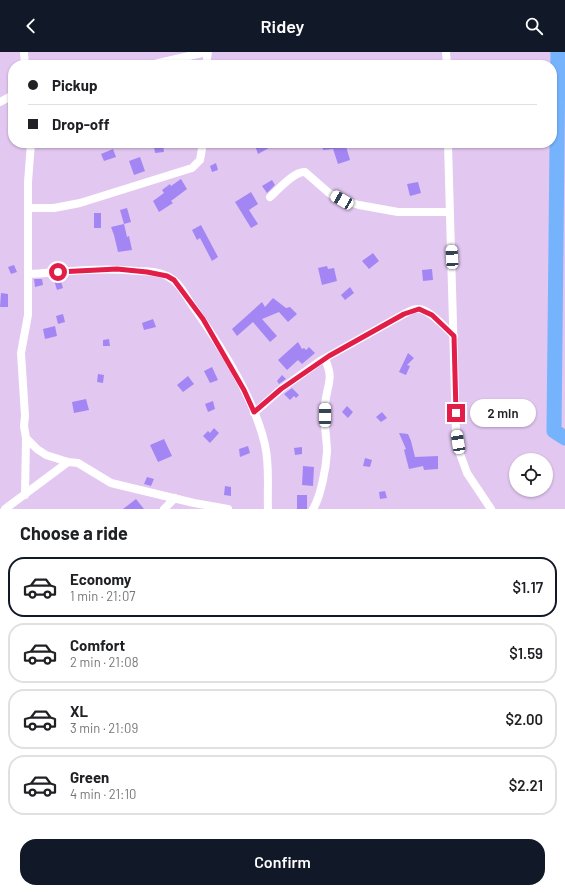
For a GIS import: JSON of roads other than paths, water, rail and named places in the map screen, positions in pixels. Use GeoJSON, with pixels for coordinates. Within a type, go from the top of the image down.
{"type":"FeatureCollection","features":[{"type":"Feature","properties":{"kind":"street"},"geometry":{"type":"LineString","coordinates":[[172,60],[207,52]]}},
{"type":"Feature","properties":{"kind":"street"},"geometry":{"type":"LineString","coordinates":[[25,495],[26,438],[24,426],[24,394],[21,353],[28,315],[28,208],[31,148]]}},
{"type":"Feature","properties":{"kind":"street"},"geometry":{"type":"LineString","coordinates":[[28,208],[54,208],[80,202],[192,168],[200,160],[202,148]]}},
{"type":"Feature","properties":{"kind":"street"},"geometry":{"type":"LineString","coordinates":[[448,148],[456,433],[459,451],[467,473],[490,509]]}},
{"type":"Feature","properties":{"kind":"street"},"geometry":{"type":"LineString","coordinates":[[270,197],[294,175],[305,172],[329,193],[342,200],[359,205],[398,212],[450,212]]}},
{"type":"Feature","properties":{"kind":"street"},"geometry":{"type":"LineString","coordinates":[[28,274],[117,269],[167,276],[180,286],[203,319],[244,390],[254,412],[265,445],[269,470],[268,509]]}},
{"type":"Feature","properties":{"kind":"street"},"geometry":{"type":"LineString","coordinates":[[254,412],[281,389],[325,359],[404,314],[419,309],[426,312],[454,336]]}},
{"type":"Feature","properties":{"kind":"street"},"geometry":{"type":"LineString","coordinates":[[313,509],[323,480],[327,452],[325,406],[331,377],[325,359]]}},
{"type":"Feature","properties":{"kind":"street"},"geometry":{"type":"LineString","coordinates":[[26,438],[37,449],[46,455],[68,462],[78,463],[111,483],[228,509]]}},
{"type":"Feature","properties":{"kind":"street"},"geometry":{"type":"LineString","coordinates":[[5,509],[68,462]]}},
{"type":"Feature","properties":{"kind":"street"},"geometry":{"type":"LineString","coordinates":[[164,509],[175,498]]}},
{"type":"Feature","properties":{"kind":"waterway"},"geometry":{"type":"LineString","coordinates":[[557,147],[558,52]]}},
{"type":"Feature","properties":{"kind":"waterway"},"geometry":{"type":"LineString","coordinates":[[557,148],[554,431],[565,438]]}}]}
